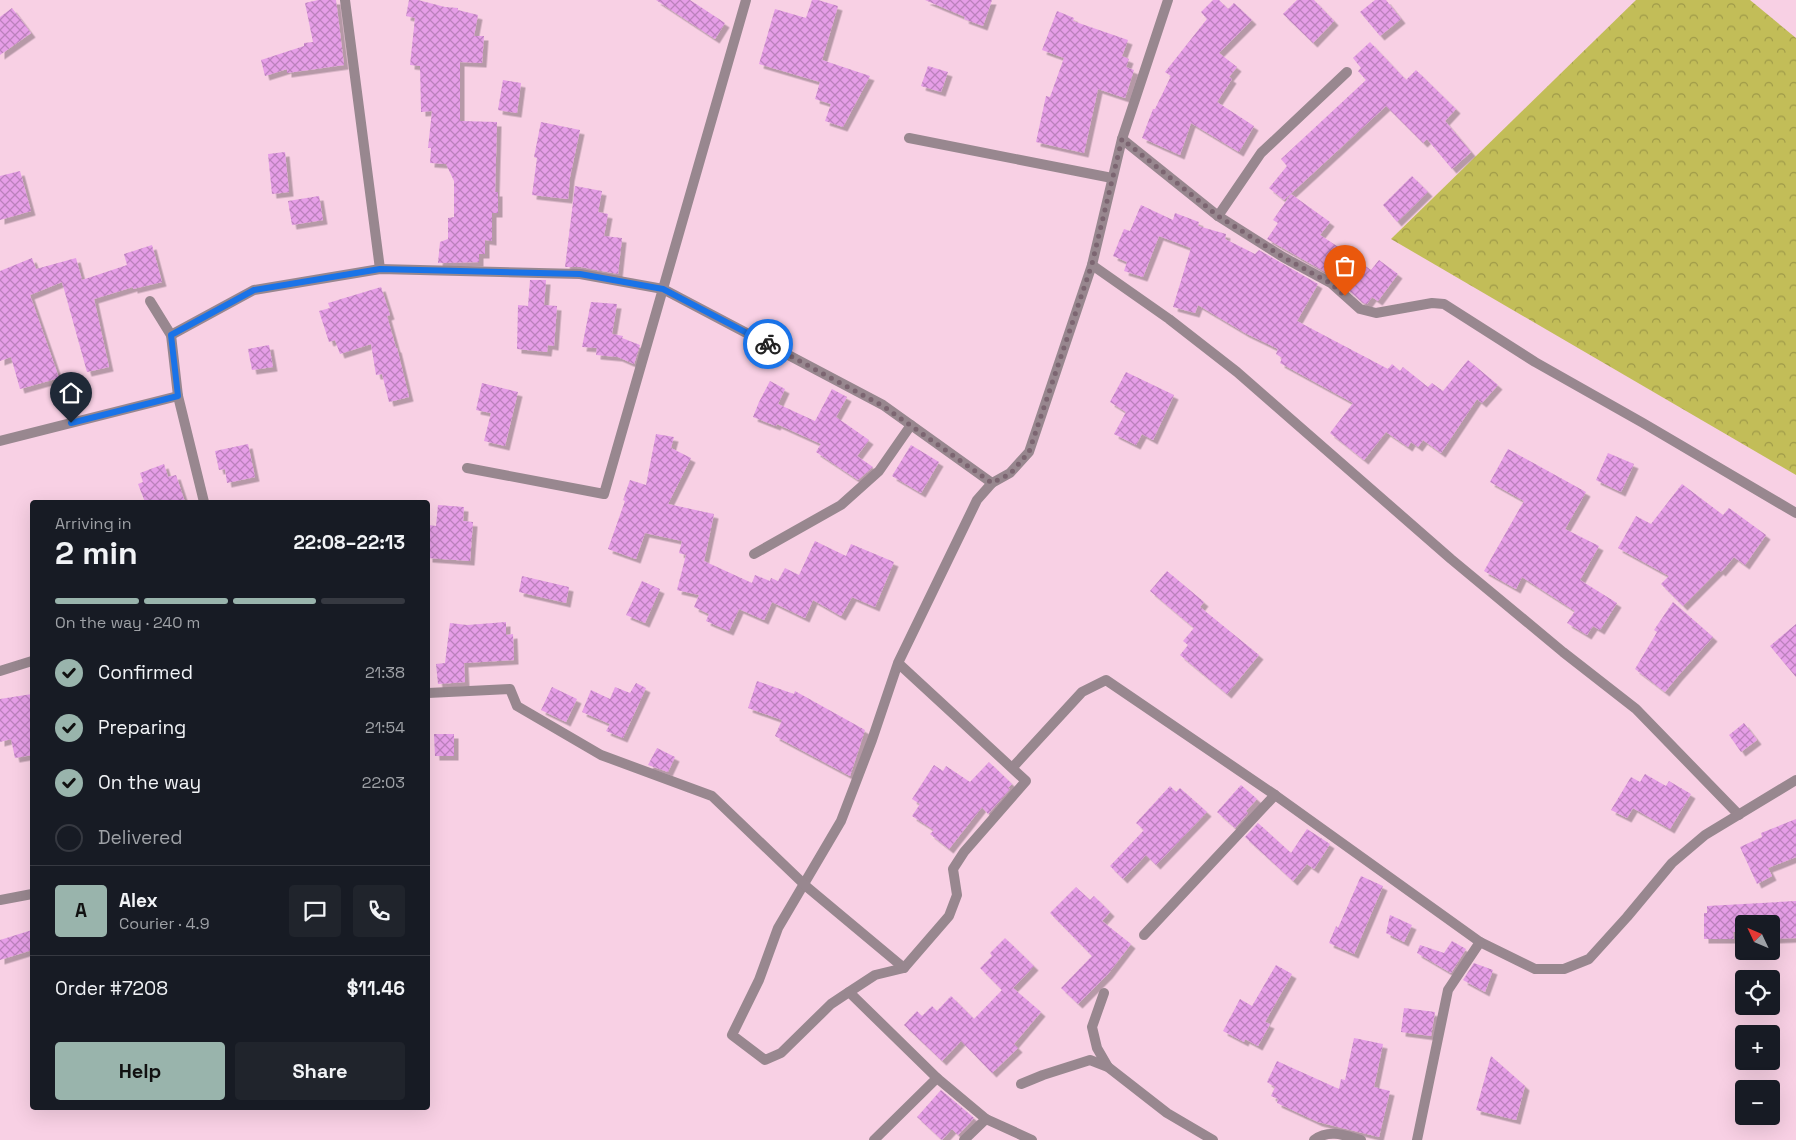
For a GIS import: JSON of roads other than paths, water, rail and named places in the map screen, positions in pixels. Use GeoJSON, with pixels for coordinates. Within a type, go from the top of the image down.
{"type":"FeatureCollection","features":[{"type":"Feature","properties":{"kind":"street"},"geometry":{"type":"LineString","coordinates":[[345,0],[380,269]]}},
{"type":"Feature","properties":{"kind":"street"},"geometry":{"type":"LineString","coordinates":[[467,468],[604,494],[746,0]]}},
{"type":"Feature","properties":{"kind":"street"},"geometry":{"type":"LineString","coordinates":[[898,663],[1026,781],[964,852],[953,869],[957,895],[949,916],[904,968],[875,974],[831,1004],[781,1053],[765,1060],[732,1035],[759,980],[778,928],[841,821],[872,740],[898,663],[978,500],[992,483],[1010,474],[1029,452],[1092,264],[1122,139],[1168,0]]}},
{"type":"Feature","properties":{"kind":"street"},"geometry":{"type":"LineString","coordinates":[[1218,216],[1261,154],[1347,72]]}},
{"type":"Feature","properties":{"kind":"street"},"geometry":{"type":"LineString","coordinates":[[909,138],[1112,178]]}},
{"type":"Feature","properties":{"kind":"street"},"geometry":{"type":"LineString","coordinates":[[1122,139],[1218,216],[1283,257],[1330,283],[1360,309],[1376,313],[1432,303],[1444,304],[1535,362],[1796,513]]}},
{"type":"Feature","properties":{"kind":"street"},"geometry":{"type":"LineString","coordinates":[[1092,264],[1169,319],[1237,372],[1451,559],[1563,652],[1636,708],[1739,815]]}},
{"type":"Feature","properties":{"kind":"street"},"geometry":{"type":"LineString","coordinates":[[171,335],[254,290],[380,269],[580,274],[663,289],[883,406],[992,483]]}},
{"type":"Feature","properties":{"kind":"street"},"geometry":{"type":"LineString","coordinates":[[150,301],[171,335],[178,396],[204,500]]}},
{"type":"Feature","properties":{"kind":"street"},"geometry":{"type":"LineString","coordinates":[[0,441],[178,396]]}},
{"type":"Feature","properties":{"kind":"street"},"geometry":{"type":"LineString","coordinates":[[754,554],[841,505],[879,472],[911,425]]}},
{"type":"Feature","properties":{"kind":"street"},"geometry":{"type":"LineString","coordinates":[[0,671],[30,662]]}},
{"type":"Feature","properties":{"kind":"street"},"geometry":{"type":"LineString","coordinates":[[1013,767],[1082,692],[1106,680],[1276,795],[1480,942],[1535,969],[1564,969],[1589,959],[1672,863],[1705,835],[1796,780]]}},
{"type":"Feature","properties":{"kind":"street"},"geometry":{"type":"LineString","coordinates":[[430,693],[510,688],[517,706],[601,756],[712,796],[803,884],[904,968]]}},
{"type":"Feature","properties":{"kind":"street"},"geometry":{"type":"LineString","coordinates":[[1144,936],[1276,795]]}},
{"type":"Feature","properties":{"kind":"street"},"geometry":{"type":"LineString","coordinates":[[0,900],[30,894]]}},
{"type":"Feature","properties":{"kind":"street"},"geometry":{"type":"LineString","coordinates":[[1416,1140],[1448,990],[1480,942]]}},
{"type":"Feature","properties":{"kind":"street"},"geometry":{"type":"LineString","coordinates":[[849,992],[937,1078],[986,1119],[1032,1140]]}},
{"type":"Feature","properties":{"kind":"street"},"geometry":{"type":"LineString","coordinates":[[1104,993],[1092,1026],[1098,1048],[1108,1067]]}},
{"type":"Feature","properties":{"kind":"street"},"geometry":{"type":"LineString","coordinates":[[1020,1084],[1090,1060],[1108,1067],[1167,1113],[1213,1140]]}},
{"type":"Feature","properties":{"kind":"street"},"geometry":{"type":"LineString","coordinates":[[874,1140],[937,1078]]}},
{"type":"Feature","properties":{"kind":"street"},"geometry":{"type":"LineString","coordinates":[[964,1140],[986,1119]]}},
{"type":"Feature","properties":{"kind":"street"},"geometry":{"type":"LineString","coordinates":[[1314,1140],[1334,1132],[1361,1140]]}}]}
